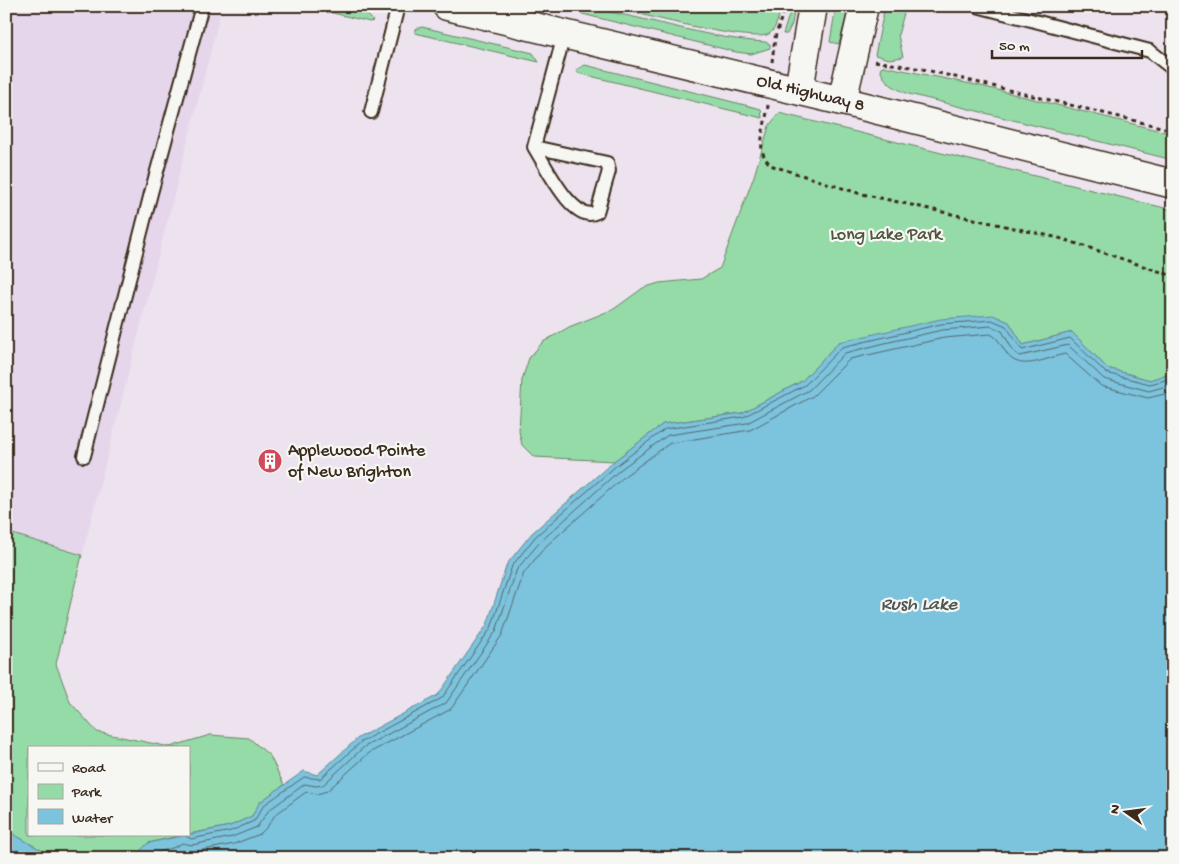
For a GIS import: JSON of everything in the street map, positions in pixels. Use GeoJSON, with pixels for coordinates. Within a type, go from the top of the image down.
{"type":"FeatureCollection","features":[{"type":"Feature","properties":{"kind":"street","name":"Old Highway 8"},"geometry":{"type":"LineString","coordinates":[[447,6],[520,15],[564,35],[799,90],[1173,184]]}},
{"type":"Feature","properties":{"kind":"street"},"geometry":{"type":"LineString","coordinates":[[799,90],[813,6]]}},
{"type":"Feature","properties":{"kind":"street"},"geometry":{"type":"LineString","coordinates":[[842,101],[864,6]]}},
{"type":"Feature","properties":{"kind":"lane"},"geometry":{"type":"LineString","coordinates":[[84,456],[151,193],[202,6]]}},
{"type":"Feature","properties":{"kind":"lane"},"geometry":{"type":"LineString","coordinates":[[371,112],[398,6]]}},
{"type":"Feature","properties":{"kind":"lane"},"geometry":{"type":"LineString","coordinates":[[977,6],[1150,50],[1173,69]]}},
{"type":"Feature","properties":{"kind":"lane"},"geometry":{"type":"LineString","coordinates":[[534,147],[606,163],[609,171],[597,212],[592,215],[585,214],[570,204],[534,147],[564,35]]}},
{"type":"Feature","properties":{"kind":"path"},"geometry":{"type":"LineString","coordinates":[[775,38],[785,6]]}},
{"type":"Feature","properties":{"kind":"path"},"geometry":{"type":"LineString","coordinates":[[876,61],[922,69],[1173,130]]}},
{"type":"Feature","properties":{"kind":"path"},"geometry":{"type":"LineString","coordinates":[[766,122],[760,151],[765,161],[773,166],[858,193],[1063,239],[1173,276]]}},
{"type":"Feature","properties":{"kind":"shaded area"},"geometry":{"type":"Polygon","coordinates":[[[6,6],[222,6],[82,555],[6,532],[6,6]]]}},
{"type":"Feature","properties":{"kind":"green space"},"geometry":{"type":"Polygon","coordinates":[[[304,6],[351,8],[368,15],[373,21],[370,22],[304,6]]]}},
{"type":"Feature","properties":{"kind":"green space"},"geometry":{"type":"Polygon","coordinates":[[[550,6],[577,7],[631,16],[711,35],[765,42],[770,44],[770,48],[751,54],[736,52],[550,6]]]}},
{"type":"Feature","properties":{"kind":"green space"},"geometry":{"type":"Polygon","coordinates":[[[607,6],[781,6],[772,32],[758,36],[740,35],[691,26],[607,6]]]}},
{"type":"Feature","properties":{"kind":"green space"},"geometry":{"type":"Polygon","coordinates":[[[792,6],[795,6],[792,24],[787,34],[783,34],[792,6]]]}},
{"type":"Feature","properties":{"kind":"green space"},"geometry":{"type":"Polygon","coordinates":[[[836,6],[849,6],[839,44],[830,42],[836,6]]]}},
{"type":"Feature","properties":{"kind":"green space"},"geometry":{"type":"Polygon","coordinates":[[[885,6],[906,6],[898,35],[903,57],[889,59],[875,55],[885,6]]]}},
{"type":"Feature","properties":{"kind":"green space"},"geometry":{"type":"Polygon","coordinates":[[[422,27],[533,53],[539,62],[415,33],[415,29],[422,27]]]}},
{"type":"Feature","properties":{"kind":"green space"},"geometry":{"type":"Polygon","coordinates":[[[585,65],[761,109],[762,118],[578,73],[576,70],[585,65]]]}},
{"type":"Feature","properties":{"kind":"green space"},"geometry":{"type":"Polygon","coordinates":[[[883,66],[981,86],[1173,134],[1173,160],[909,94],[895,88],[884,78],[880,69],[883,66]]]}},
{"type":"Feature","properties":{"kind":"green space","name":"Long Lake Park"},"geometry":{"type":"Polygon","coordinates":[[[779,113],[1173,210],[1173,372],[1150,380],[1107,368],[1072,332],[1023,345],[1009,322],[839,342],[802,381],[742,413],[663,424],[614,461],[534,457],[522,445],[519,431],[522,380],[529,358],[543,342],[569,327],[614,309],[643,288],[659,283],[701,279],[720,268],[754,176],[769,126],[779,113]]]}},
{"type":"Feature","properties":{"kind":"green space"},"geometry":{"type":"Polygon","coordinates":[[[6,532],[82,555],[56,664],[70,702],[97,732],[165,746],[28,746],[28,836],[178,836],[148,843],[133,858],[55,858],[6,830],[6,532]]]}},
{"type":"Feature","properties":{"kind":"green space"},"geometry":{"type":"Polygon","coordinates":[[[210,735],[249,738],[270,756],[284,785],[260,802],[252,816],[230,826],[190,834],[190,746],[173,746],[210,735]]]}},
{"type":"Feature","properties":{"kind":"water","name":"Rush Lake"},"geometry":{"type":"Polygon","coordinates":[[[993,315],[1009,322],[1023,345],[1072,332],[1107,368],[1150,380],[1173,372],[1173,858],[133,858],[148,843],[190,836],[190,834],[230,826],[252,816],[260,802],[304,771],[317,775],[358,738],[438,695],[487,625],[507,564],[532,533],[614,461],[663,424],[742,413],[802,381],[839,342],[941,319],[993,315]]]}},
{"type":"Feature","properties":{"kind":"water"},"geometry":{"type":"Polygon","coordinates":[[[6,830],[55,858],[6,858],[6,830]]]}},
{"type":"Feature","properties":{"kind":"place","name":"Applewood Pointe of New Brighton"},"geometry":{"type":"Point","coordinates":[270,461]}}]}
